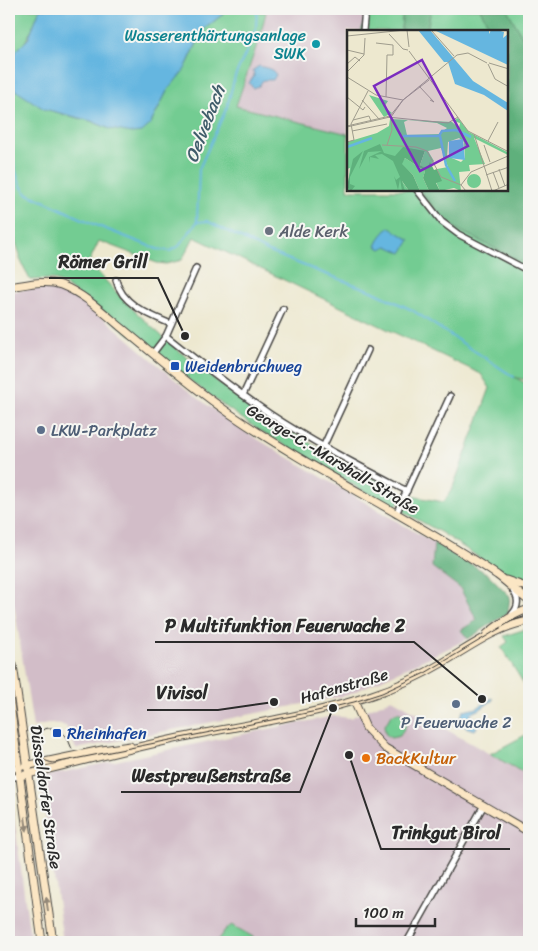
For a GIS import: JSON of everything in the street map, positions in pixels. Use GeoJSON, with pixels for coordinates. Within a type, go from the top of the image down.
{"type":"FeatureCollection","features":[{"type":"Feature","properties":{"kind":"main road","name":"George-C.-Marshall-Straße"},"geometry":{"type":"LineString","coordinates":[[9,288],[46,282],[61,285],[100,310],[208,397],[256,431],[498,576],[518,595],[529,601]]}},
{"type":"Feature","properties":{"kind":"main road"},"geometry":{"type":"LineString","coordinates":[[498,576],[529,588]]}},
{"type":"Feature","properties":{"kind":"main road","name":"Hafenstraße"},"geometry":{"type":"LineString","coordinates":[[476,642],[506,620],[529,609]]}},
{"type":"Feature","properties":{"kind":"main road","name":"Hafenstraße"},"geometry":{"type":"LineString","coordinates":[[20,776],[150,744],[354,701],[382,692],[425,672],[476,642],[505,628],[529,621]]}},
{"type":"Feature","properties":{"kind":"main road","name":"Düsseldorfer Straße"},"geometry":{"type":"LineString","coordinates":[[9,656],[14,665],[53,942]]}},
{"type":"Feature","properties":{"kind":"main road","name":"Düsseldorfer Straße"},"geometry":{"type":"LineString","coordinates":[[9,696],[42,942]]}},
{"type":"Feature","properties":{"kind":"main road"},"geometry":{"type":"LineString","coordinates":[[354,701],[366,728],[385,748],[529,832]]}},
{"type":"Feature","properties":{"kind":"main road","name":"Hafenstraße"},"geometry":{"type":"LineString","coordinates":[[19,767],[102,750],[150,744]]}},
{"type":"Feature","properties":{"kind":"street"},"geometry":{"type":"LineString","coordinates":[[363,30],[365,9]]}},
{"type":"Feature","properties":{"kind":"street"},"geometry":{"type":"LineString","coordinates":[[418,191],[442,222],[458,234],[529,271]]}},
{"type":"Feature","properties":{"kind":"street"},"geometry":{"type":"LineString","coordinates":[[156,356],[196,268]]}},
{"type":"Feature","properties":{"kind":"street"},"geometry":{"type":"LineString","coordinates":[[116,280],[118,288],[138,309],[171,324]]}},
{"type":"Feature","properties":{"kind":"street"},"geometry":{"type":"LineString","coordinates":[[243,395],[283,309]]}},
{"type":"Feature","properties":{"kind":"street"},"geometry":{"type":"LineString","coordinates":[[166,336],[205,368],[271,414],[324,446],[407,491]]}},
{"type":"Feature","properties":{"kind":"street"},"geometry":{"type":"LineString","coordinates":[[324,446],[368,350]]}},
{"type":"Feature","properties":{"kind":"street"},"geometry":{"type":"LineString","coordinates":[[396,514],[450,396]]}},
{"type":"Feature","properties":{"kind":"street"},"geometry":{"type":"LineString","coordinates":[[506,620],[515,611],[518,595],[523,588],[529,588]]}},
{"type":"Feature","properties":{"kind":"street","name":"Hafenstraße"},"geometry":{"type":"LineString","coordinates":[[9,770],[19,767]]}},
{"type":"Feature","properties":{"kind":"street","name":"Hafenstraße"},"geometry":{"type":"LineString","coordinates":[[9,778],[20,776]]}},
{"type":"Feature","properties":{"kind":"street"},"geometry":{"type":"LineString","coordinates":[[407,942],[484,805]]}},
{"type":"Feature","properties":{"kind":"shaded area"},"geometry":{"type":"Polygon","coordinates":[[[260,9],[397,9],[363,30],[347,30],[347,134],[236,106],[261,33],[266,13],[260,12],[260,9]]]}},
{"type":"Feature","properties":{"kind":"shaded area"},"geometry":{"type":"Polygon","coordinates":[[[51,285],[63,289],[97,312],[186,389],[252,436],[434,543],[432,567],[460,588],[478,620],[461,630],[468,639],[348,695],[76,749],[66,726],[53,723],[33,727],[14,604],[9,600],[9,292],[51,285]]]}},
{"type":"Feature","properties":{"kind":"shaded area"},"geometry":{"type":"Polygon","coordinates":[[[392,699],[529,776],[529,942],[63,942],[41,784],[45,776],[334,716],[350,718],[392,699]]]}},
{"type":"Feature","properties":{"kind":"shaded area"},"geometry":{"type":"Polygon","coordinates":[[[9,779],[25,900],[31,942],[9,942],[9,779]]]}},
{"type":"Feature","properties":{"kind":"green space"},"geometry":{"type":"Polygon","coordinates":[[[9,9],[40,9],[24,44],[62,114],[91,121],[110,129],[150,125],[167,91],[188,63],[203,30],[223,14],[225,9],[260,9],[260,12],[266,12],[261,33],[236,106],[347,134],[347,191],[421,191],[444,220],[457,229],[529,266],[529,381],[514,377],[529,385],[529,582],[510,578],[442,533],[402,511],[400,499],[397,505],[391,507],[257,429],[209,395],[64,284],[52,279],[30,280],[9,222],[9,9]],[[194,237],[182,260],[166,264],[157,263],[99,241],[89,262],[151,326],[215,380],[266,416],[344,463],[391,486],[400,494],[444,502],[453,487],[490,388],[481,374],[194,237]]]}},
{"type":"Feature","properties":{"kind":"green space"},"geometry":{"type":"Polygon","coordinates":[[[393,9],[403,9],[401,29],[405,30],[361,30],[367,17],[393,9]]]}},
{"type":"Feature","properties":{"kind":"green space"},"geometry":{"type":"Polygon","coordinates":[[[403,9],[431,9],[427,30],[401,29],[403,9]]]}},
{"type":"Feature","properties":{"kind":"green space"},"geometry":{"type":"Polygon","coordinates":[[[431,9],[480,9],[491,30],[422,30],[427,29],[431,9]]]}},
{"type":"Feature","properties":{"kind":"green space"},"geometry":{"type":"Polygon","coordinates":[[[480,9],[507,9],[529,49],[529,266],[457,229],[444,220],[421,191],[508,191],[508,30],[491,30],[480,9]]]}},
{"type":"Feature","properties":{"kind":"green space"},"geometry":{"type":"Polygon","coordinates":[[[507,9],[529,9],[529,49],[507,9]]]}},
{"type":"Feature","properties":{"kind":"green space"},"geometry":{"type":"Polygon","coordinates":[[[434,543],[488,574],[510,596],[508,613],[468,639],[461,630],[477,620],[460,588],[432,567],[434,543]]]}},
{"type":"Feature","properties":{"kind":"green space"},"geometry":{"type":"Polygon","coordinates":[[[529,628],[529,692],[501,647],[508,642],[504,636],[529,628]]]}},
{"type":"Feature","properties":{"kind":"green space"},"geometry":{"type":"Polygon","coordinates":[[[398,712],[405,716],[406,725],[400,736],[391,738],[386,735],[384,727],[391,715],[398,712]]]}},
{"type":"Feature","properties":{"kind":"green space"},"geometry":{"type":"Polygon","coordinates":[[[529,733],[529,776],[490,754],[529,733]]]}},
{"type":"Feature","properties":{"kind":"green space"},"geometry":{"type":"Polygon","coordinates":[[[232,925],[253,937],[254,942],[216,942],[225,930],[232,925]]]}},
{"type":"Feature","properties":{"kind":"water"},"geometry":{"type":"Polygon","coordinates":[[[40,9],[225,9],[223,14],[203,30],[185,69],[167,91],[150,125],[142,132],[132,133],[110,129],[91,121],[44,109],[18,92],[10,84],[16,51],[28,39],[40,9]]]}},
{"type":"Feature","properties":{"kind":"water"},"geometry":{"type":"Polygon","coordinates":[[[259,66],[271,70],[276,75],[273,80],[263,80],[259,86],[253,88],[249,83],[254,76],[253,70],[259,66]]]}},
{"type":"Feature","properties":{"kind":"water"},"geometry":{"type":"Polygon","coordinates":[[[389,227],[410,240],[402,253],[387,246],[381,249],[376,246],[381,236],[389,227]]]}},
{"type":"Feature","properties":{"kind":"water"},"geometry":{"type":"Polygon","coordinates":[[[492,698],[493,700],[479,710],[470,713],[477,728],[474,730],[465,727],[460,718],[463,711],[477,708],[492,698]]]}},
{"type":"Feature","properties":{"kind":"waterway","name":"Oelvebach"},"geometry":{"type":"LineString","coordinates":[[197,222],[199,169],[227,107],[235,76],[251,42],[256,27],[257,9]]}},
{"type":"Feature","properties":{"kind":"waterway"},"geometry":{"type":"LineString","coordinates":[[9,136],[19,182],[26,193],[98,226],[157,249],[170,251],[179,246],[197,222],[207,221],[267,251],[372,291],[412,310],[514,377]]}},
{"type":"Feature","properties":{"kind":"tram line"},"geometry":{"type":"LineString","coordinates":[[72,749],[67,737],[58,729],[49,728],[37,735],[35,742],[39,755],[45,760],[54,763],[354,702],[382,693],[425,673],[512,621],[529,615]]}},
{"type":"Feature","properties":{"kind":"place","name":"Wasserenthärtungsanlage SWK"},"geometry":{"type":"Point","coordinates":[316,44]}},
{"type":"Feature","properties":{"kind":"place","name":"Alde Kerk"},"geometry":{"type":"Point","coordinates":[269,231]}},
{"type":"Feature","properties":{"kind":"place","name":"Römer Grill"},"geometry":{"type":"Point","coordinates":[185,336]}},
{"type":"Feature","properties":{"kind":"place","name":"Weidenbruchweg"},"geometry":{"type":"Point","coordinates":[175,366]}},
{"type":"Feature","properties":{"kind":"place","name":"LKW-Parkplatz"},"geometry":{"type":"Point","coordinates":[41,430]}},
{"type":"Feature","properties":{"kind":"place","name":"P Multifunktion Feuerwache 2"},"geometry":{"type":"Point","coordinates":[482,699]}},
{"type":"Feature","properties":{"kind":"place","name":"Vivisol"},"geometry":{"type":"Point","coordinates":[274,702]}},
{"type":"Feature","properties":{"kind":"place","name":"P Feuerwache 2"},"geometry":{"type":"Point","coordinates":[456,704]}},
{"type":"Feature","properties":{"kind":"place","name":"Westpreußenstraße"},"geometry":{"type":"Point","coordinates":[333,708]}},
{"type":"Feature","properties":{"kind":"place","name":"Rheinhafen"},"geometry":{"type":"Point","coordinates":[57,733]}},
{"type":"Feature","properties":{"kind":"place","name":"Trinkgut Birol"},"geometry":{"type":"Point","coordinates":[349,755]}},
{"type":"Feature","properties":{"kind":"place","name":"BackKultur"},"geometry":{"type":"Point","coordinates":[366,758]}}]}
